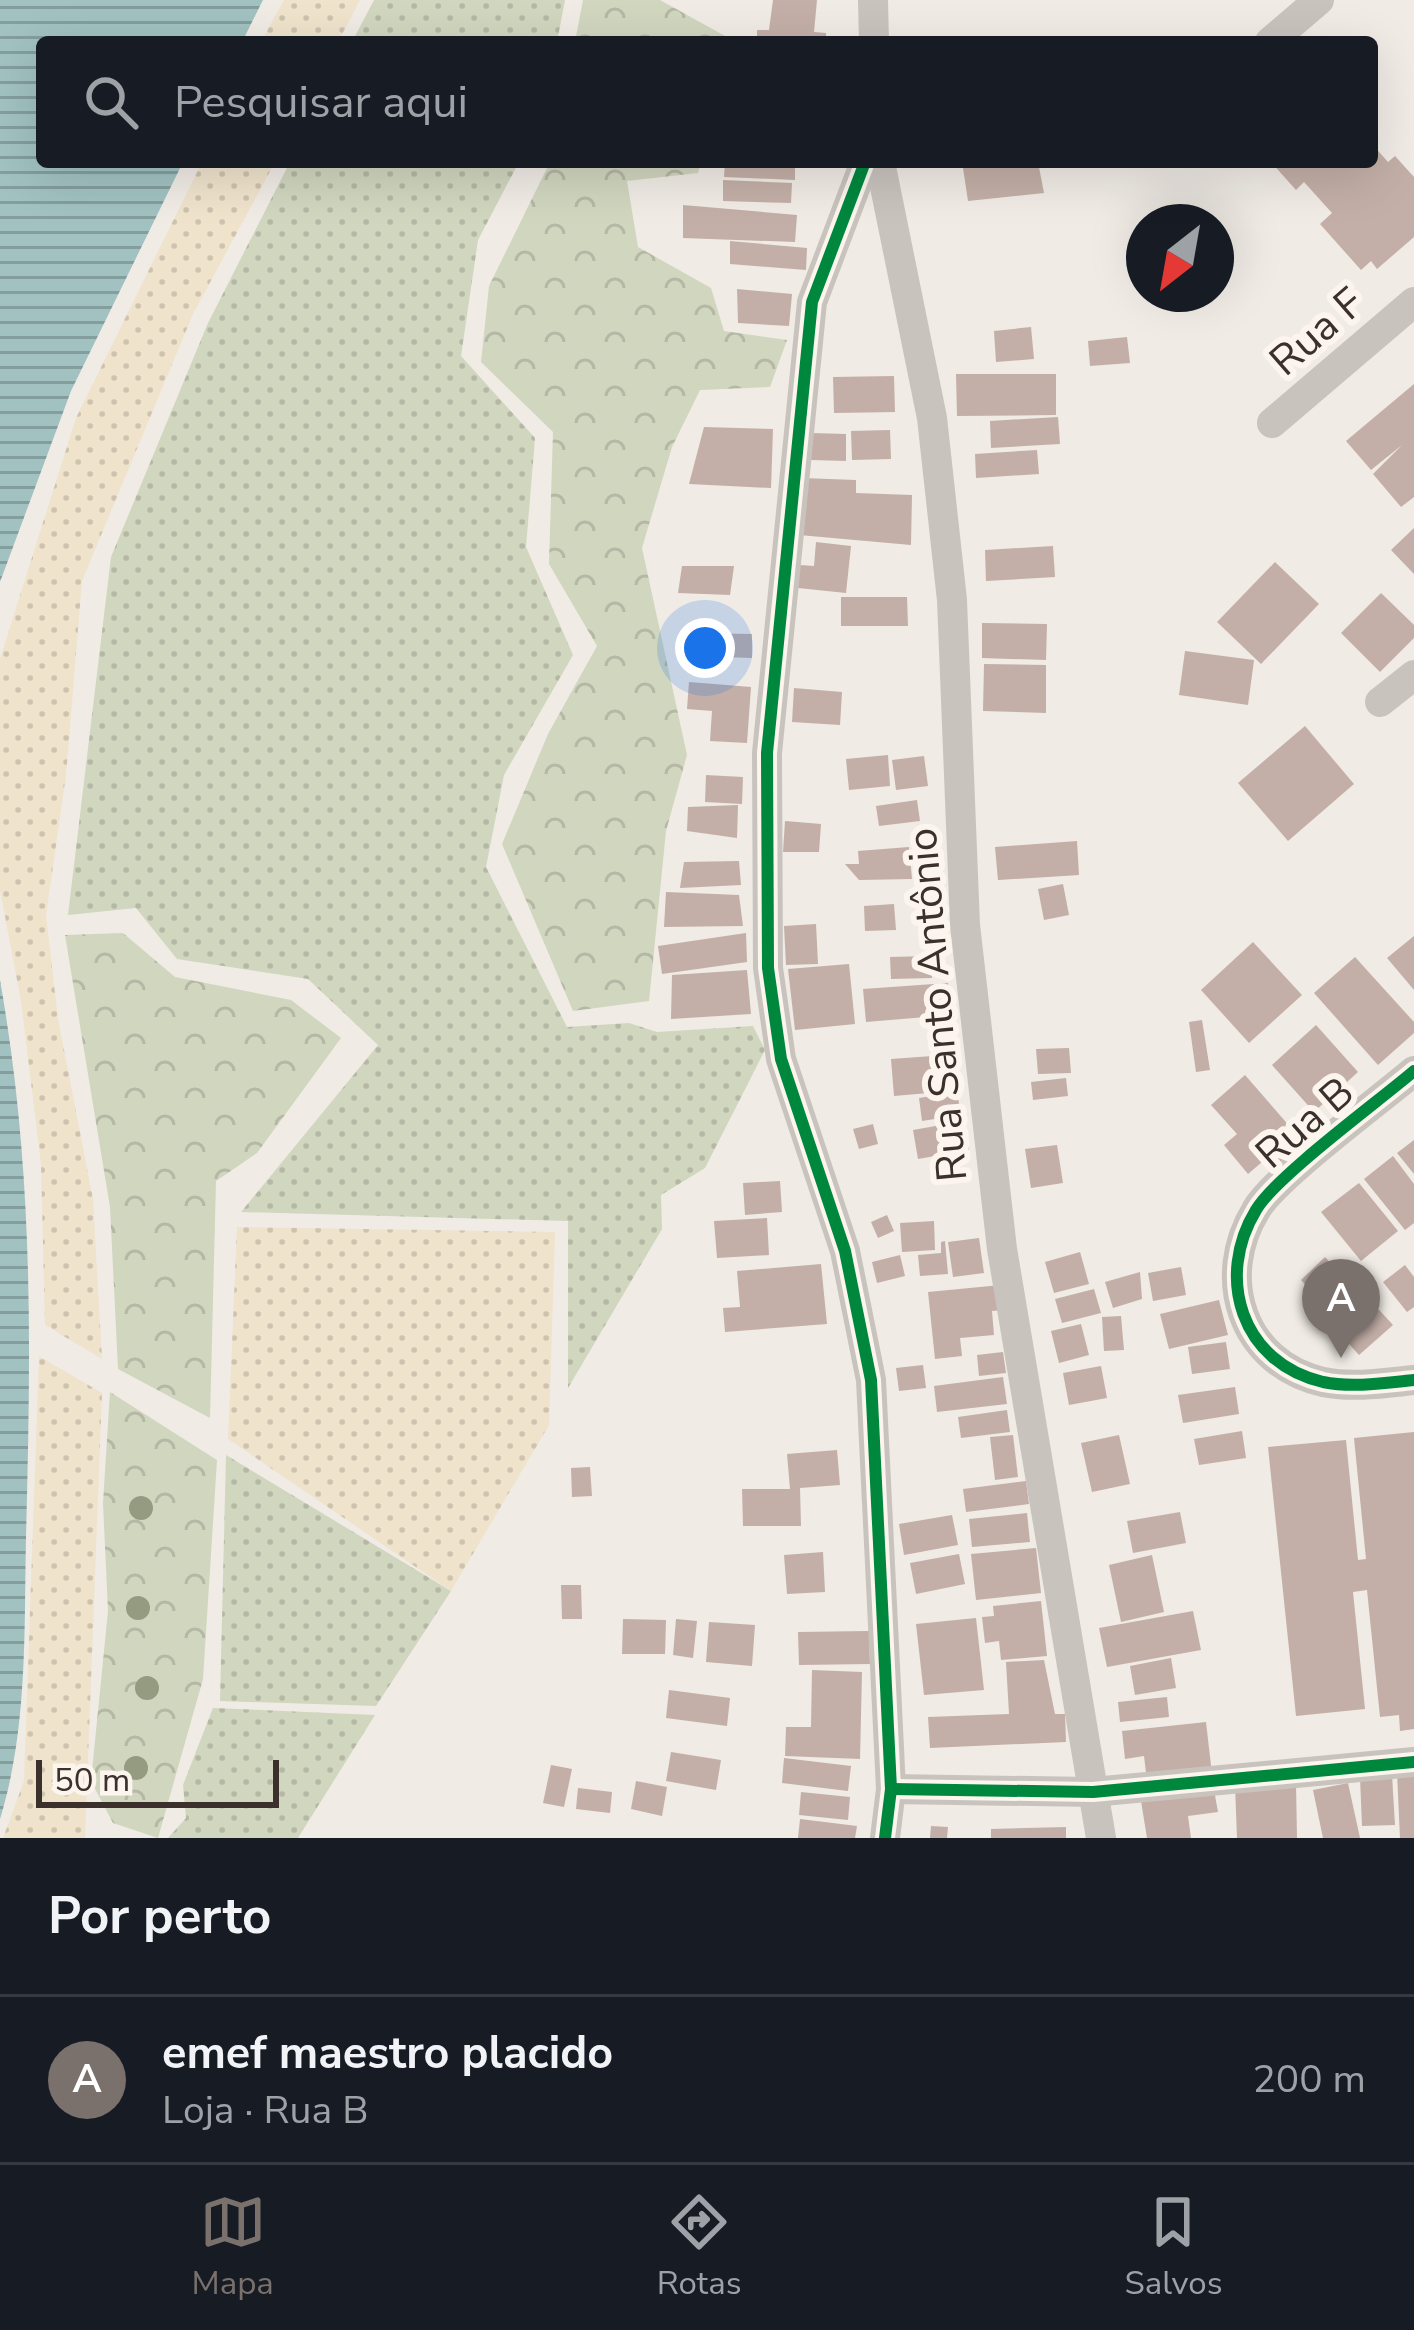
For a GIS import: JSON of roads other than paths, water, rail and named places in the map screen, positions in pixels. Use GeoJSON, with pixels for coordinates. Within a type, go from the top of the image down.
{"type":"FeatureCollection","features":[{"type":"Feature","properties":{"kind":"street"},"geometry":{"type":"LineString","coordinates":[[873,0],[874,36]]}},
{"type":"Feature","properties":{"kind":"street"},"geometry":{"type":"LineString","coordinates":[[1277,36],[1319,0]]}},
{"type":"Feature","properties":{"kind":"street"},"geometry":{"type":"LineString","coordinates":[[863,168],[812,302],[767,753],[768,968],[781,1060],[844,1251],[872,1380],[892,1789],[885,1838]]}},
{"type":"Feature","properties":{"kind":"street","name":"Rua Santo Antônio"},"geometry":{"type":"LineString","coordinates":[[881,168],[932,418],[952,600],[965,925],[1002,1249],[1101,1838]]}},
{"type":"Feature","properties":{"kind":"street","name":"Rua F"},"geometry":{"type":"LineString","coordinates":[[1273,423],[1414,302]]}},
{"type":"Feature","properties":{"kind":"street"},"geometry":{"type":"LineString","coordinates":[[1380,702],[1414,675]]}},
{"type":"Feature","properties":{"kind":"street","name":"Rua B"},"geometry":{"type":"LineString","coordinates":[[1414,1071],[1258,1205],[1233,1266],[1235,1298],[1252,1335],[1279,1363],[1322,1382],[1414,1380]]}},
{"type":"Feature","properties":{"kind":"street"},"geometry":{"type":"LineString","coordinates":[[892,1789],[1094,1792],[1414,1762]]}},
{"type":"Feature","properties":{"kind":"water"},"geometry":{"type":"Polygon","coordinates":[[[0,0],[263,0],[245,36],[36,36],[36,168],[180,168],[71,391],[0,582],[0,0]]]}},
{"type":"Feature","properties":{"kind":"water"},"geometry":{"type":"Polygon","coordinates":[[[0,980],[19,1121],[29,1327],[23,1680],[16,1750],[0,1819],[0,980]]]}},
{"type":"Feature","properties":{"kind":"place","name":"emef maestro placido"},"geometry":{"type":"Point","coordinates":[1341,1358]}}]}
